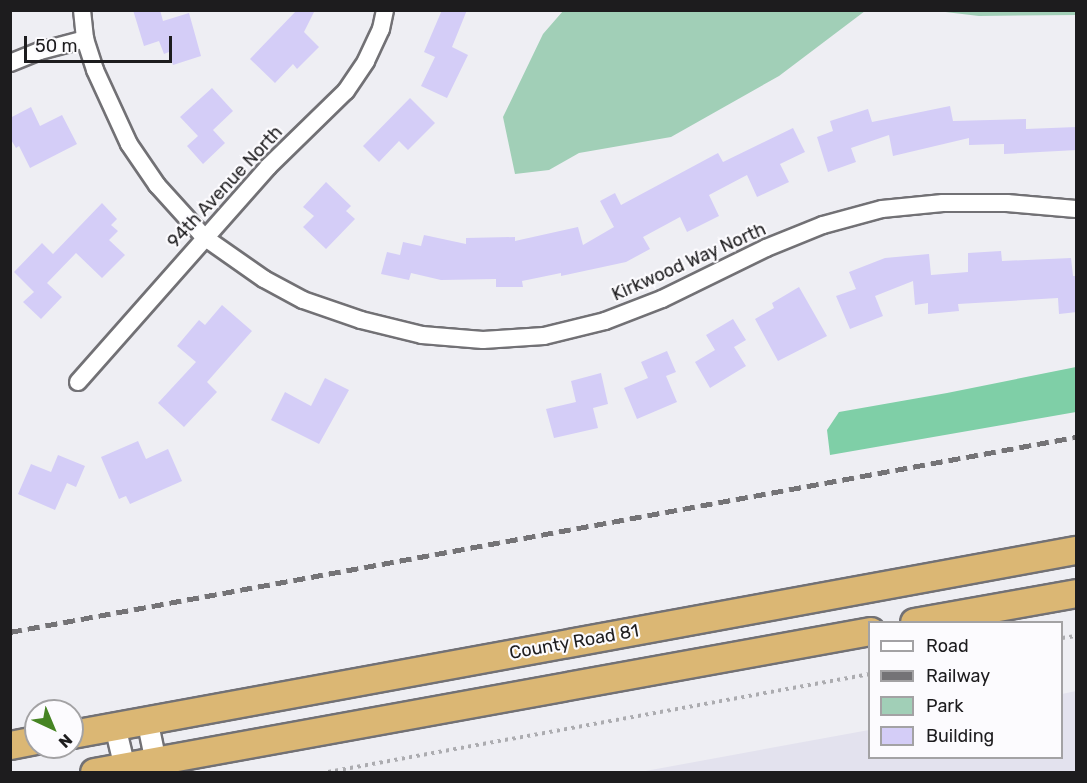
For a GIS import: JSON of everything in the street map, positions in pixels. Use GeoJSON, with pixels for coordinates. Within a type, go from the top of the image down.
{"type":"FeatureCollection","features":[{"type":"Feature","properties":{"kind":"highway","name":"County Road 81"},"geometry":{"type":"LineString","coordinates":[[84,732],[1077,550]]}},
{"type":"Feature","properties":{"kind":"highway"},"geometry":{"type":"LineString","coordinates":[[921,621],[1077,593]]}},
{"type":"Feature","properties":{"kind":"highway"},"geometry":{"type":"LineString","coordinates":[[94,772],[157,767],[868,631]]}},
{"type":"Feature","properties":{"kind":"street","name":"Kirkwood Way North"},"geometry":{"type":"LineString","coordinates":[[82,10],[85,39],[105,96],[129,144],[157,184],[204,237],[264,279],[303,300],[361,320],[422,335],[483,340],[544,336],[605,321],[662,299],[766,248],[822,225],[882,209],[943,203],[996,203],[1077,209]]}},
{"type":"Feature","properties":{"kind":"street","name":"94th Avenue North"},"geometry":{"type":"LineString","coordinates":[[78,382],[268,167],[346,91],[366,61],[381,28],[385,10]]}},
{"type":"Feature","properties":{"kind":"street"},"geometry":{"type":"LineString","coordinates":[[10,63],[40,51],[85,39]]}},
{"type":"Feature","properties":{"kind":"street"},"geometry":{"type":"LineString","coordinates":[[147,720],[157,767]]}},
{"type":"Feature","properties":{"kind":"street"},"geometry":{"type":"LineString","coordinates":[[115,726],[125,770]]}},
{"type":"Feature","properties":{"kind":"path"},"geometry":{"type":"LineString","coordinates":[[328,772],[868,674]]}},
{"type":"Feature","properties":{"kind":"shaded area"},"geometry":{"type":"Polygon","coordinates":[[[1076,691],[1076,772],[640,772],[868,730],[868,759],[1063,759],[1063,694],[1076,691]]]}},
{"type":"Feature","properties":{"kind":"green space"},"geometry":{"type":"Polygon","coordinates":[[[1076,10],[1076,15],[979,16],[937,11],[1076,10]]]}},
{"type":"Feature","properties":{"kind":"green space"},"geometry":{"type":"Polygon","coordinates":[[[563,11],[865,11],[779,76],[671,137],[579,153],[549,170],[515,174],[503,117],[543,34],[563,11]]]}},
{"type":"Feature","properties":{"kind":"green space"},"geometry":{"type":"Polygon","coordinates":[[[1076,367],[1076,412],[830,455],[827,430],[839,412],[1076,367]]]}},
{"type":"Feature","properties":{"kind":"building"},"geometry":{"type":"Polygon","coordinates":[[[133,10],[160,10],[163,21],[189,13],[201,56],[173,65],[169,52],[164,54],[159,41],[144,46],[133,10]]]}},
{"type":"Feature","properties":{"kind":"building"},"geometry":{"type":"Polygon","coordinates":[[[297,10],[315,10],[304,32],[319,47],[297,69],[293,64],[275,83],[250,59],[297,10]]]}},
{"type":"Feature","properties":{"kind":"building"},"geometry":{"type":"Polygon","coordinates":[[[442,10],[467,10],[452,47],[468,55],[447,98],[421,86],[435,57],[424,52],[442,10]]]}},
{"type":"Feature","properties":{"kind":"building"},"geometry":{"type":"Polygon","coordinates":[[[212,88],[233,111],[213,130],[225,143],[203,164],[187,146],[198,136],[180,117],[212,88]]]}},
{"type":"Feature","properties":{"kind":"building"},"geometry":{"type":"Polygon","coordinates":[[[410,98],[435,123],[408,150],[399,141],[379,162],[363,146],[410,98]]]}},
{"type":"Feature","properties":{"kind":"building"},"geometry":{"type":"Polygon","coordinates":[[[950,106],[953,121],[1026,119],[1026,129],[1077,127],[1077,150],[1004,154],[1004,144],[969,145],[969,138],[893,156],[889,135],[851,148],[856,162],[828,172],[817,137],[833,131],[830,121],[868,109],[872,122],[950,106]]]}},
{"type":"Feature","properties":{"kind":"building"},"geometry":{"type":"Polygon","coordinates":[[[31,107],[40,126],[62,115],[77,144],[30,168],[19,146],[16,148],[10,138],[10,118],[31,107]]]}},
{"type":"Feature","properties":{"kind":"building"},"geometry":{"type":"Polygon","coordinates":[[[793,128],[805,152],[780,164],[789,182],[757,197],[747,175],[709,195],[719,216],[687,232],[680,217],[643,237],[650,249],[626,262],[561,276],[561,273],[522,281],[523,287],[496,287],[496,279],[441,280],[411,273],[409,280],[381,274],[387,252],[400,255],[403,242],[421,246],[424,235],[466,244],[466,238],[515,237],[515,241],[578,227],[583,245],[614,227],[600,201],[615,193],[621,205],[718,153],[723,162],[793,128]]]}},
{"type":"Feature","properties":{"kind":"building"},"geometry":{"type":"Polygon","coordinates":[[[326,182],[351,206],[346,211],[355,219],[326,249],[303,227],[314,216],[303,207],[326,182]]]}},
{"type":"Feature","properties":{"kind":"building"},"geometry":{"type":"Polygon","coordinates":[[[102,203],[117,219],[111,225],[118,231],[109,240],[125,255],[102,278],[76,253],[47,283],[62,297],[41,319],[23,302],[34,292],[14,272],[42,243],[53,254],[102,203]]]}},
{"type":"Feature","properties":{"kind":"building"},"geometry":{"type":"Polygon","coordinates":[[[1001,251],[1002,261],[1071,258],[1073,276],[1077,276],[1077,312],[1059,314],[1058,298],[958,304],[959,311],[928,314],[928,303],[915,305],[913,281],[875,296],[883,316],[850,329],[836,296],[856,289],[849,272],[885,258],[929,254],[931,275],[968,272],[968,253],[1001,251]]]}},
{"type":"Feature","properties":{"kind":"building"},"geometry":{"type":"Polygon","coordinates":[[[799,287],[827,336],[778,361],[755,319],[774,308],[772,303],[799,287]]]}},
{"type":"Feature","properties":{"kind":"building"},"geometry":{"type":"Polygon","coordinates":[[[222,305],[252,331],[207,382],[217,392],[184,427],[158,403],[196,362],[177,346],[199,320],[205,325],[222,305]]]}},
{"type":"Feature","properties":{"kind":"building"},"geometry":{"type":"Polygon","coordinates":[[[733,319],[746,340],[734,347],[746,366],[710,388],[695,362],[715,350],[706,335],[733,319]]]}},
{"type":"Feature","properties":{"kind":"building"},"geometry":{"type":"Polygon","coordinates":[[[667,351],[676,372],[666,376],[677,402],[637,419],[624,388],[648,378],[641,362],[667,351]]]}},
{"type":"Feature","properties":{"kind":"building"},"geometry":{"type":"Polygon","coordinates":[[[601,373],[608,404],[593,408],[598,428],[554,438],[546,409],[576,402],[571,381],[601,373]]]}},
{"type":"Feature","properties":{"kind":"building"},"geometry":{"type":"Polygon","coordinates":[[[325,378],[349,390],[319,444],[271,420],[285,392],[311,406],[325,378]]]}},
{"type":"Feature","properties":{"kind":"building"},"geometry":{"type":"Polygon","coordinates":[[[138,441],[146,459],[168,449],[182,481],[130,504],[126,496],[119,499],[101,457],[138,441]]]}},
{"type":"Feature","properties":{"kind":"building"},"geometry":{"type":"Polygon","coordinates":[[[58,455],[85,466],[76,487],[67,483],[55,510],[18,494],[31,464],[51,472],[58,455]]]}},
{"type":"Feature","properties":{"kind":"railway"},"geometry":{"type":"LineString","coordinates":[[10,632],[1076,437]]}}]}
